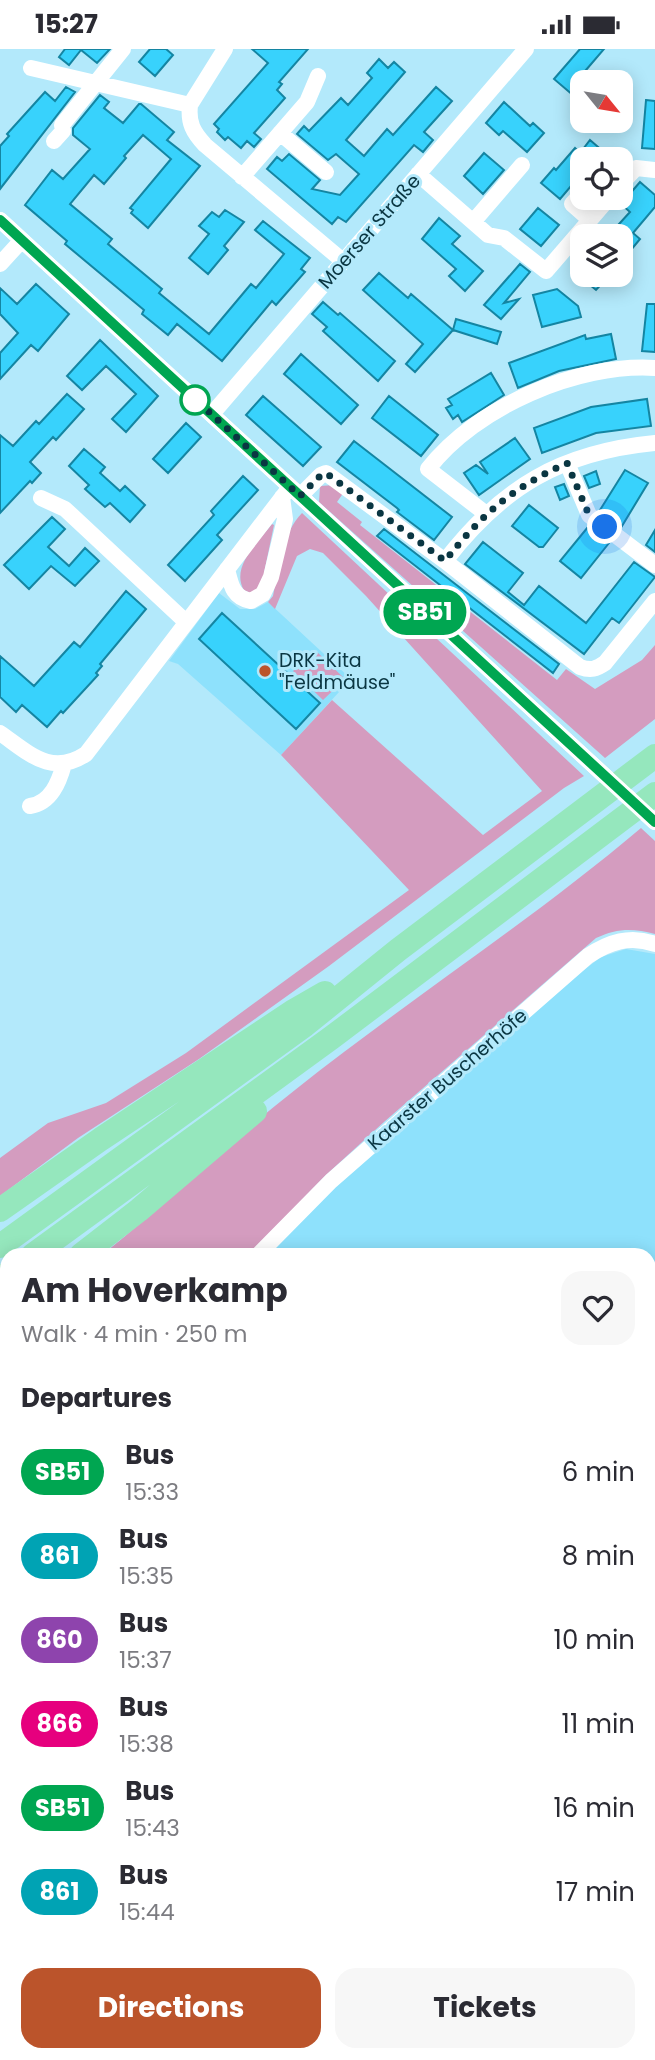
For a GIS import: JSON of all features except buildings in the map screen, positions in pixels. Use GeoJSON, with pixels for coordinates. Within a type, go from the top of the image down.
{"type":"FeatureCollection","features":[{"type":"Feature","properties":{"kind":"highway"},"geometry":{"type":"LineString","coordinates":[[0,1246],[305,1025],[398,950],[655,756]]}},
{"type":"Feature","properties":{"kind":"highway"},"geometry":{"type":"LineString","coordinates":[[43,1248],[331,1038],[655,794]]}},
{"type":"Feature","properties":{"kind":"highway"},"geometry":{"type":"LineString","coordinates":[[0,1210],[292,1012],[398,950]]}},
{"type":"Feature","properties":{"kind":"highway"},"geometry":{"type":"LineString","coordinates":[[90,1248],[253,1113],[331,1038]]}},
{"type":"Feature","properties":{"kind":"street"},"geometry":{"type":"LineString","coordinates":[[54,142],[63,131],[62,125],[123,49]]}},
{"type":"Feature","properties":{"kind":"street"},"geometry":{"type":"LineString","coordinates":[[225,49],[190,105],[190,123],[196,136],[343,261]]}},
{"type":"Feature","properties":{"kind":"street","name":"Moerser Straße"},"geometry":{"type":"LineString","coordinates":[[212,414],[526,49]]}},
{"type":"Feature","properties":{"kind":"street"},"geometry":{"type":"LineString","coordinates":[[31,68],[190,105]]}},
{"type":"Feature","properties":{"kind":"street"},"geometry":{"type":"LineString","coordinates":[[242,177],[307,102],[318,76]]}},
{"type":"Feature","properties":{"kind":"street"},"geometry":{"type":"LineString","coordinates":[[280,133],[326,172]]}},
{"type":"Feature","properties":{"kind":"street"},"geometry":{"type":"LineString","coordinates":[[473,222],[523,165]]}},
{"type":"Feature","properties":{"kind":"street"},"geometry":{"type":"LineString","coordinates":[[633,171],[636,168],[655,170]]}},
{"type":"Feature","properties":{"kind":"street"},"geometry":{"type":"LineString","coordinates":[[418,174],[488,235],[504,237],[545,271],[597,210]]}},
{"type":"Feature","properties":{"kind":"street"},"geometry":{"type":"LineString","coordinates":[[579,210],[590,219]]}},
{"type":"Feature","properties":{"kind":"street"},"geometry":{"type":"LineString","coordinates":[[0,220],[212,414],[290,493],[655,822]]}},
{"type":"Feature","properties":{"kind":"street"},"geometry":{"type":"LineString","coordinates":[[0,264],[22,240]]}},
{"type":"Feature","properties":{"kind":"street"},"geometry":{"type":"LineString","coordinates":[[485,513],[428,469],[456,439],[508,404],[544,389],[605,372],[655,368]]}},
{"type":"Feature","properties":{"kind":"street"},"geometry":{"type":"LineString","coordinates":[[445,561],[485,513],[522,486],[567,463],[600,452],[655,443]]}},
{"type":"Feature","properties":{"kind":"street"},"geometry":{"type":"LineString","coordinates":[[567,463],[589,515],[655,565]]}},
{"type":"Feature","properties":{"kind":"street"},"geometry":{"type":"LineString","coordinates":[[0,733],[42,761],[64,764],[77,760],[93,746],[227,569],[290,493],[326,473],[445,561],[580,667],[589,670],[605,663],[655,601]]}},
{"type":"Feature","properties":{"kind":"street"},"geometry":{"type":"LineString","coordinates":[[227,569],[237,596],[251,601],[263,594],[271,577],[290,493]]}},
{"type":"Feature","properties":{"kind":"street"},"geometry":{"type":"LineString","coordinates":[[41,498],[65,509],[186,622]]}},
{"type":"Feature","properties":{"kind":"street"},"geometry":{"type":"LineString","coordinates":[[30,806],[37,805],[51,793],[64,764]]}},
{"type":"Feature","properties":{"kind":"street","name":"Kaarster Buscherhöfe"},"geometry":{"type":"LineString","coordinates":[[265,1248],[381,1135],[588,956],[605,945],[626,939],[655,944]]}},
{"type":"Feature","properties":{"kind":"shaded area"},"geometry":{"type":"Polygon","coordinates":[[[335,485],[344,492],[337,502],[362,522],[360,525],[557,680],[566,669],[595,689],[642,660],[655,645],[655,719],[605,758],[319,502],[320,486],[335,485]]]}},
{"type":"Feature","properties":{"kind":"shaded area"},"geometry":{"type":"Polygon","coordinates":[[[302,513],[584,776],[564,788],[329,966],[199,1059],[78,1138],[0,1196],[0,1158],[48,1123],[106,1103],[186,1053],[409,890],[281,755],[332,700],[483,835],[542,791],[366,596],[323,553],[310,549],[297,556],[275,609],[268,602],[273,596],[290,530],[302,513]]]}},
{"type":"Feature","properties":{"kind":"shaded area"},"geometry":{"type":"Polygon","coordinates":[[[272,524],[274,525],[264,573],[267,574],[256,591],[250,593],[244,590],[241,581],[243,563],[272,524]]]}},
{"type":"Feature","properties":{"kind":"shaded area","name":"DRK-Kita \"Feldmäuse\""},"geometry":{"type":"Polygon","coordinates":[[[219,593],[240,609],[255,609],[268,602],[351,679],[281,755],[178,664],[169,661],[219,593]]]}},
{"type":"Feature","properties":{"kind":"shaded area"},"geometry":{"type":"Polygon","coordinates":[[[315,650],[345,679],[323,700],[293,671],[315,650]]]}},
{"type":"Feature","properties":{"kind":"shaded area"},"geometry":{"type":"Polygon","coordinates":[[[641,828],[655,841],[655,934],[625,930],[596,938],[384,1122],[326,1175],[255,1248],[110,1248],[295,1090],[599,863],[641,828]]]}},
{"type":"Feature","properties":{"kind":"shaded area"},"geometry":{"type":"Polygon","coordinates":[[[626,949],[655,954],[655,1248],[274,1248],[334,1187],[601,957],[626,949]]]}},
{"type":"Feature","properties":{"kind":"bus line","name":"SB51"},"geometry":{"type":"LineString","coordinates":[[0,220],[655,822]]}},
{"type":"Feature","properties":{"kind":"place","name":"DRK-Kita \"Feldmäuse\""},"geometry":{"type":"Point","coordinates":[265,671]}},
{"type":"Feature","properties":{"kind":"route"},"geometry":{"type":"LineString","coordinates":[[195,400],[193,397],[300,496],[326,473],[445,561],[485,513],[522,486],[567,463],[589,515],[605,527]]}}]}
